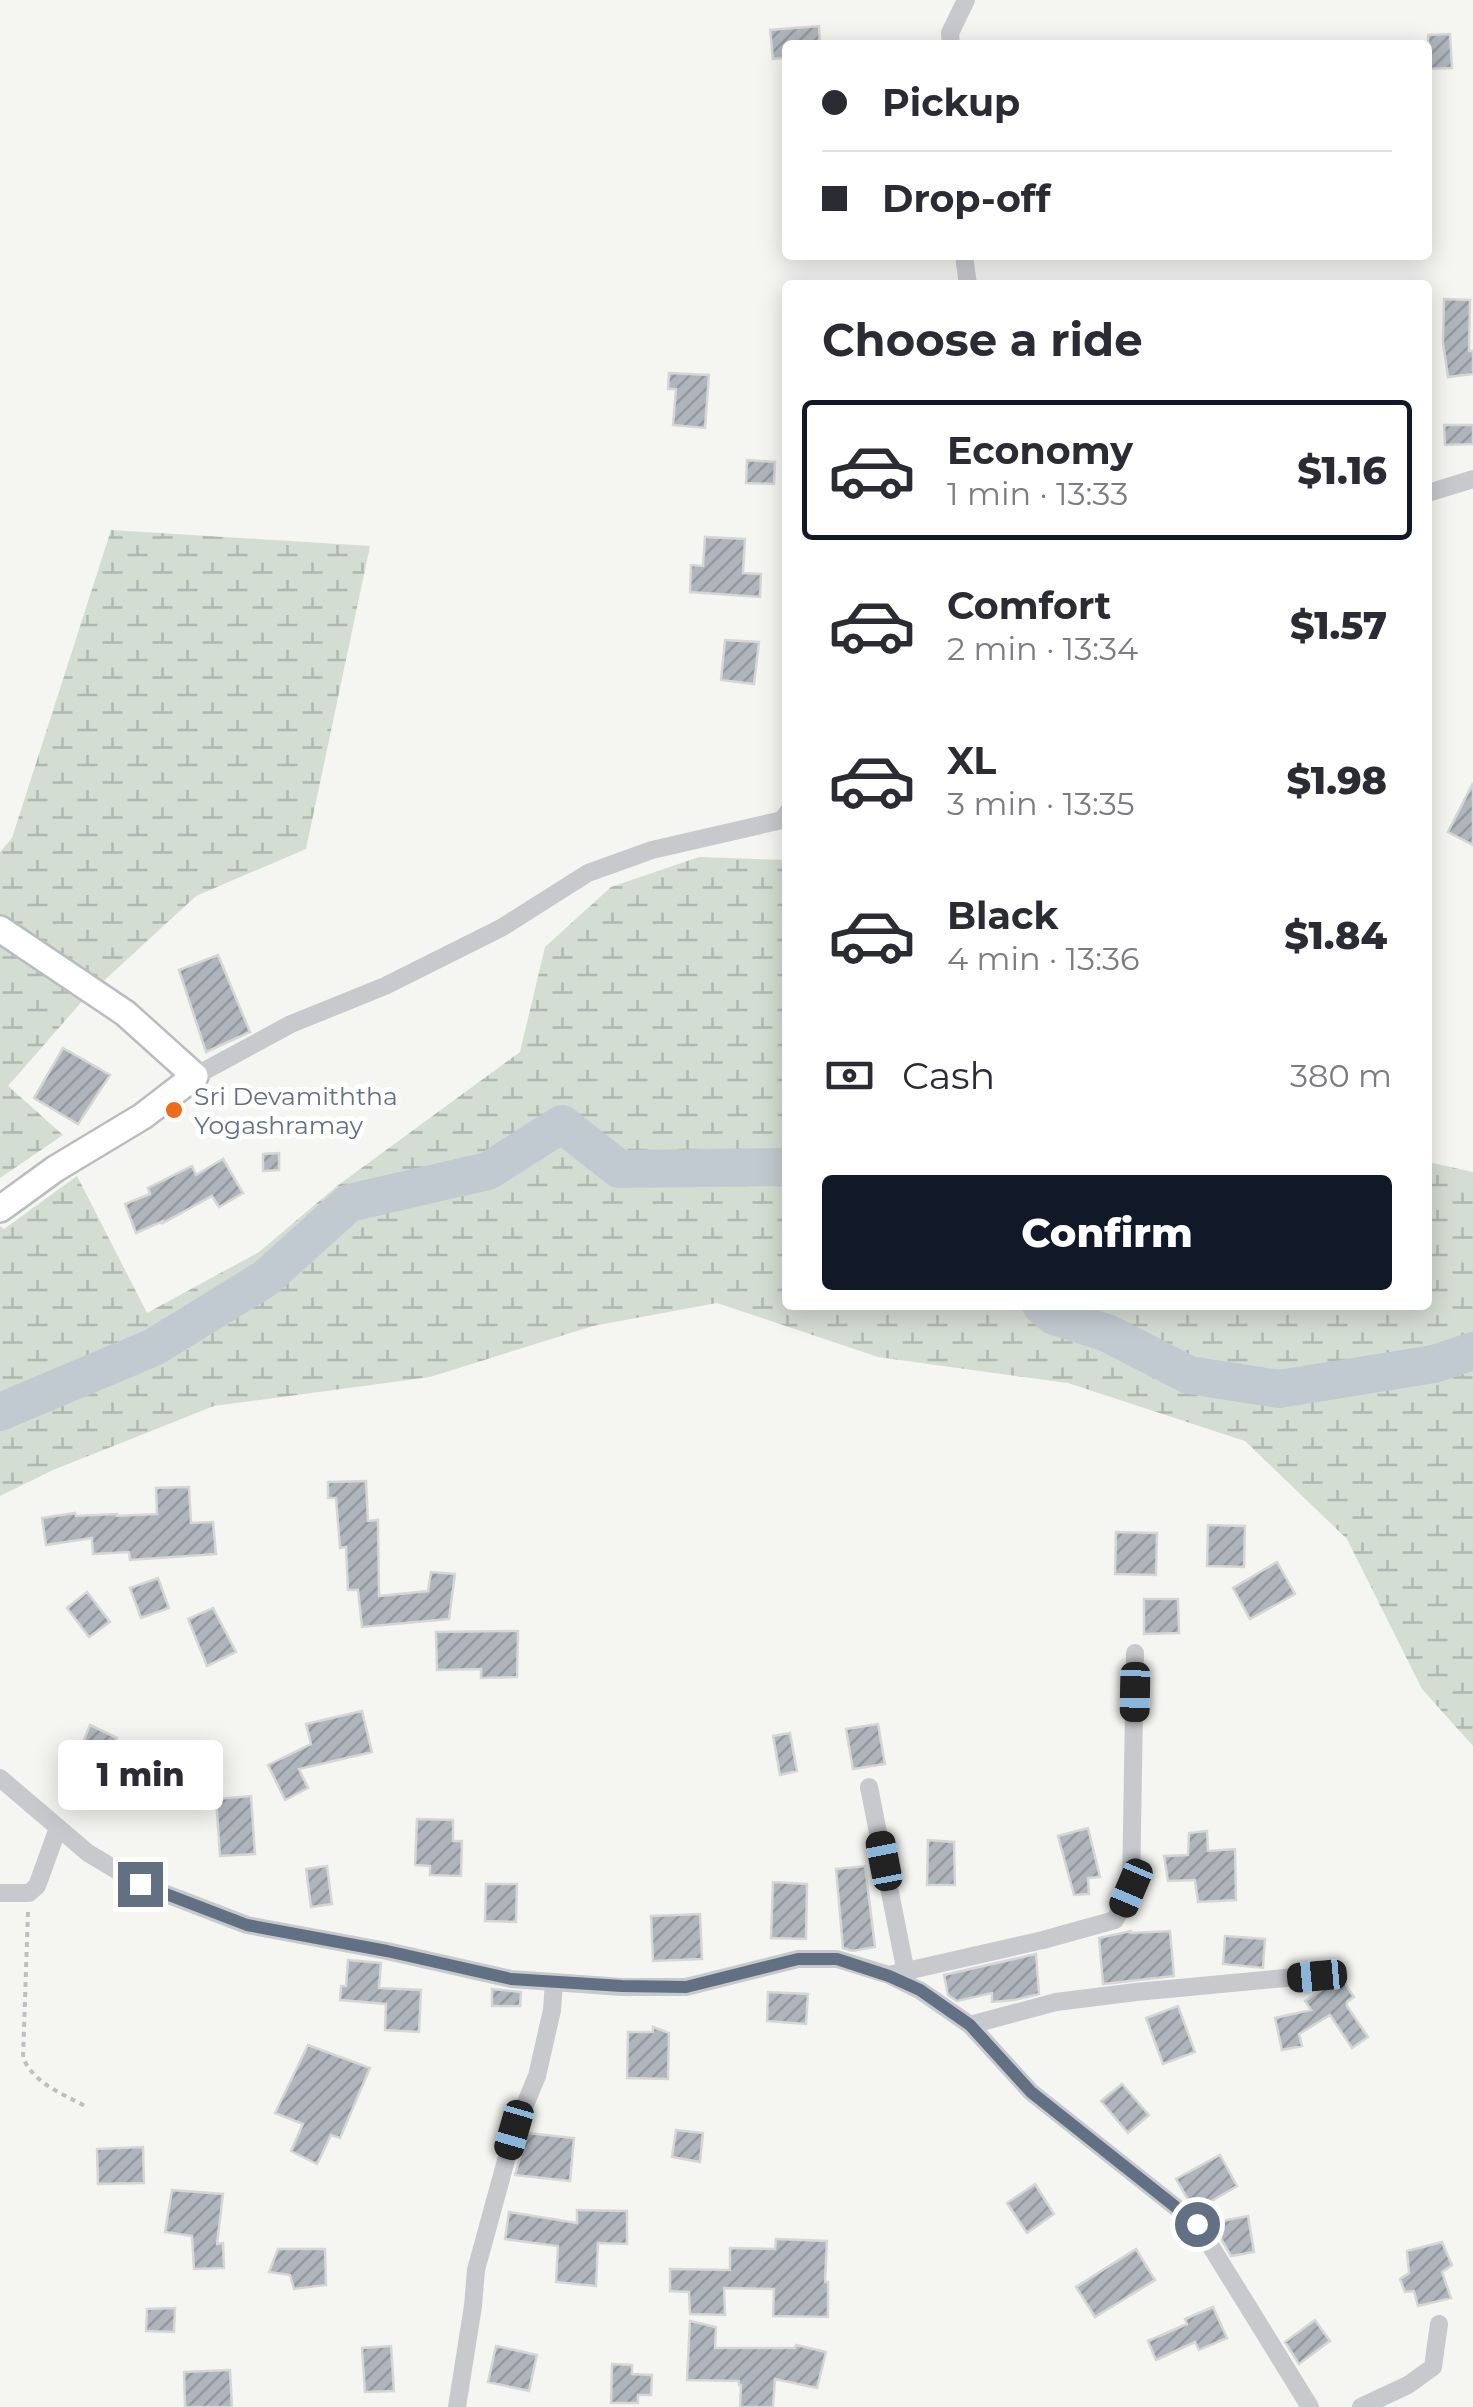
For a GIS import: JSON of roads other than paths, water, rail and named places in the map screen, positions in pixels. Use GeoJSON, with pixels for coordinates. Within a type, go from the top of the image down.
{"type":"FeatureCollection","features":[{"type":"Feature","properties":{"kind":"street"},"geometry":{"type":"LineString","coordinates":[[950,40],[966,0]]}},
{"type":"Feature","properties":{"kind":"street"},"geometry":{"type":"LineString","coordinates":[[1432,492],[1473,479]]}},
{"type":"Feature","properties":{"kind":"street"},"geometry":{"type":"LineString","coordinates":[[0,1209],[55,1169],[142,1116],[195,1076],[291,1024],[385,986],[502,928],[588,873],[652,850],[782,820]]}},
{"type":"Feature","properties":{"kind":"street"},"geometry":{"type":"LineString","coordinates":[[0,929],[125,1013],[195,1076]]}},
{"type":"Feature","properties":{"kind":"street"},"geometry":{"type":"LineString","coordinates":[[898,1974],[1115,1920],[1131,1888],[1136,1653]]}},
{"type":"Feature","properties":{"kind":"street"},"geometry":{"type":"LineString","coordinates":[[0,1778],[88,1853],[140,1884],[247,1925],[511,1979],[686,1987],[798,1959],[837,1959],[898,1974],[970,2025],[1031,2092],[1197,2224],[1310,2407]]}},
{"type":"Feature","properties":{"kind":"street"},"geometry":{"type":"LineString","coordinates":[[869,1787],[898,1974]]}},
{"type":"Feature","properties":{"kind":"street"},"geometry":{"type":"LineString","coordinates":[[0,1893],[29,1892],[40,1882],[58,1828]]}},
{"type":"Feature","properties":{"kind":"street"},"geometry":{"type":"LineString","coordinates":[[970,2025],[1056,2002],[1317,1976]]}},
{"type":"Feature","properties":{"kind":"street"},"geometry":{"type":"LineString","coordinates":[[457,2407],[476,2270],[514,2130],[538,2076],[554,1982]]}},
{"type":"Feature","properties":{"kind":"street"},"geometry":{"type":"LineString","coordinates":[[1361,2407],[1408,2385],[1434,2366],[1439,2324]]}},
{"type":"Feature","properties":{"kind":"waterway"},"geometry":{"type":"LineString","coordinates":[[0,1412],[154,1347],[266,1278],[349,1203],[488,1171],[562,1124],[619,1169],[782,1167]]}},
{"type":"Feature","properties":{"kind":"waterway"},"geometry":{"type":"LineString","coordinates":[[1047,1310],[1054,1316],[1107,1333],[1189,1375],[1279,1389],[1434,1364],[1473,1351]]}},
{"type":"Feature","properties":{"kind":"place","name":"Sri Devamiththa Yogashramay"},"geometry":{"type":"Point","coordinates":[174,1110]}}]}
